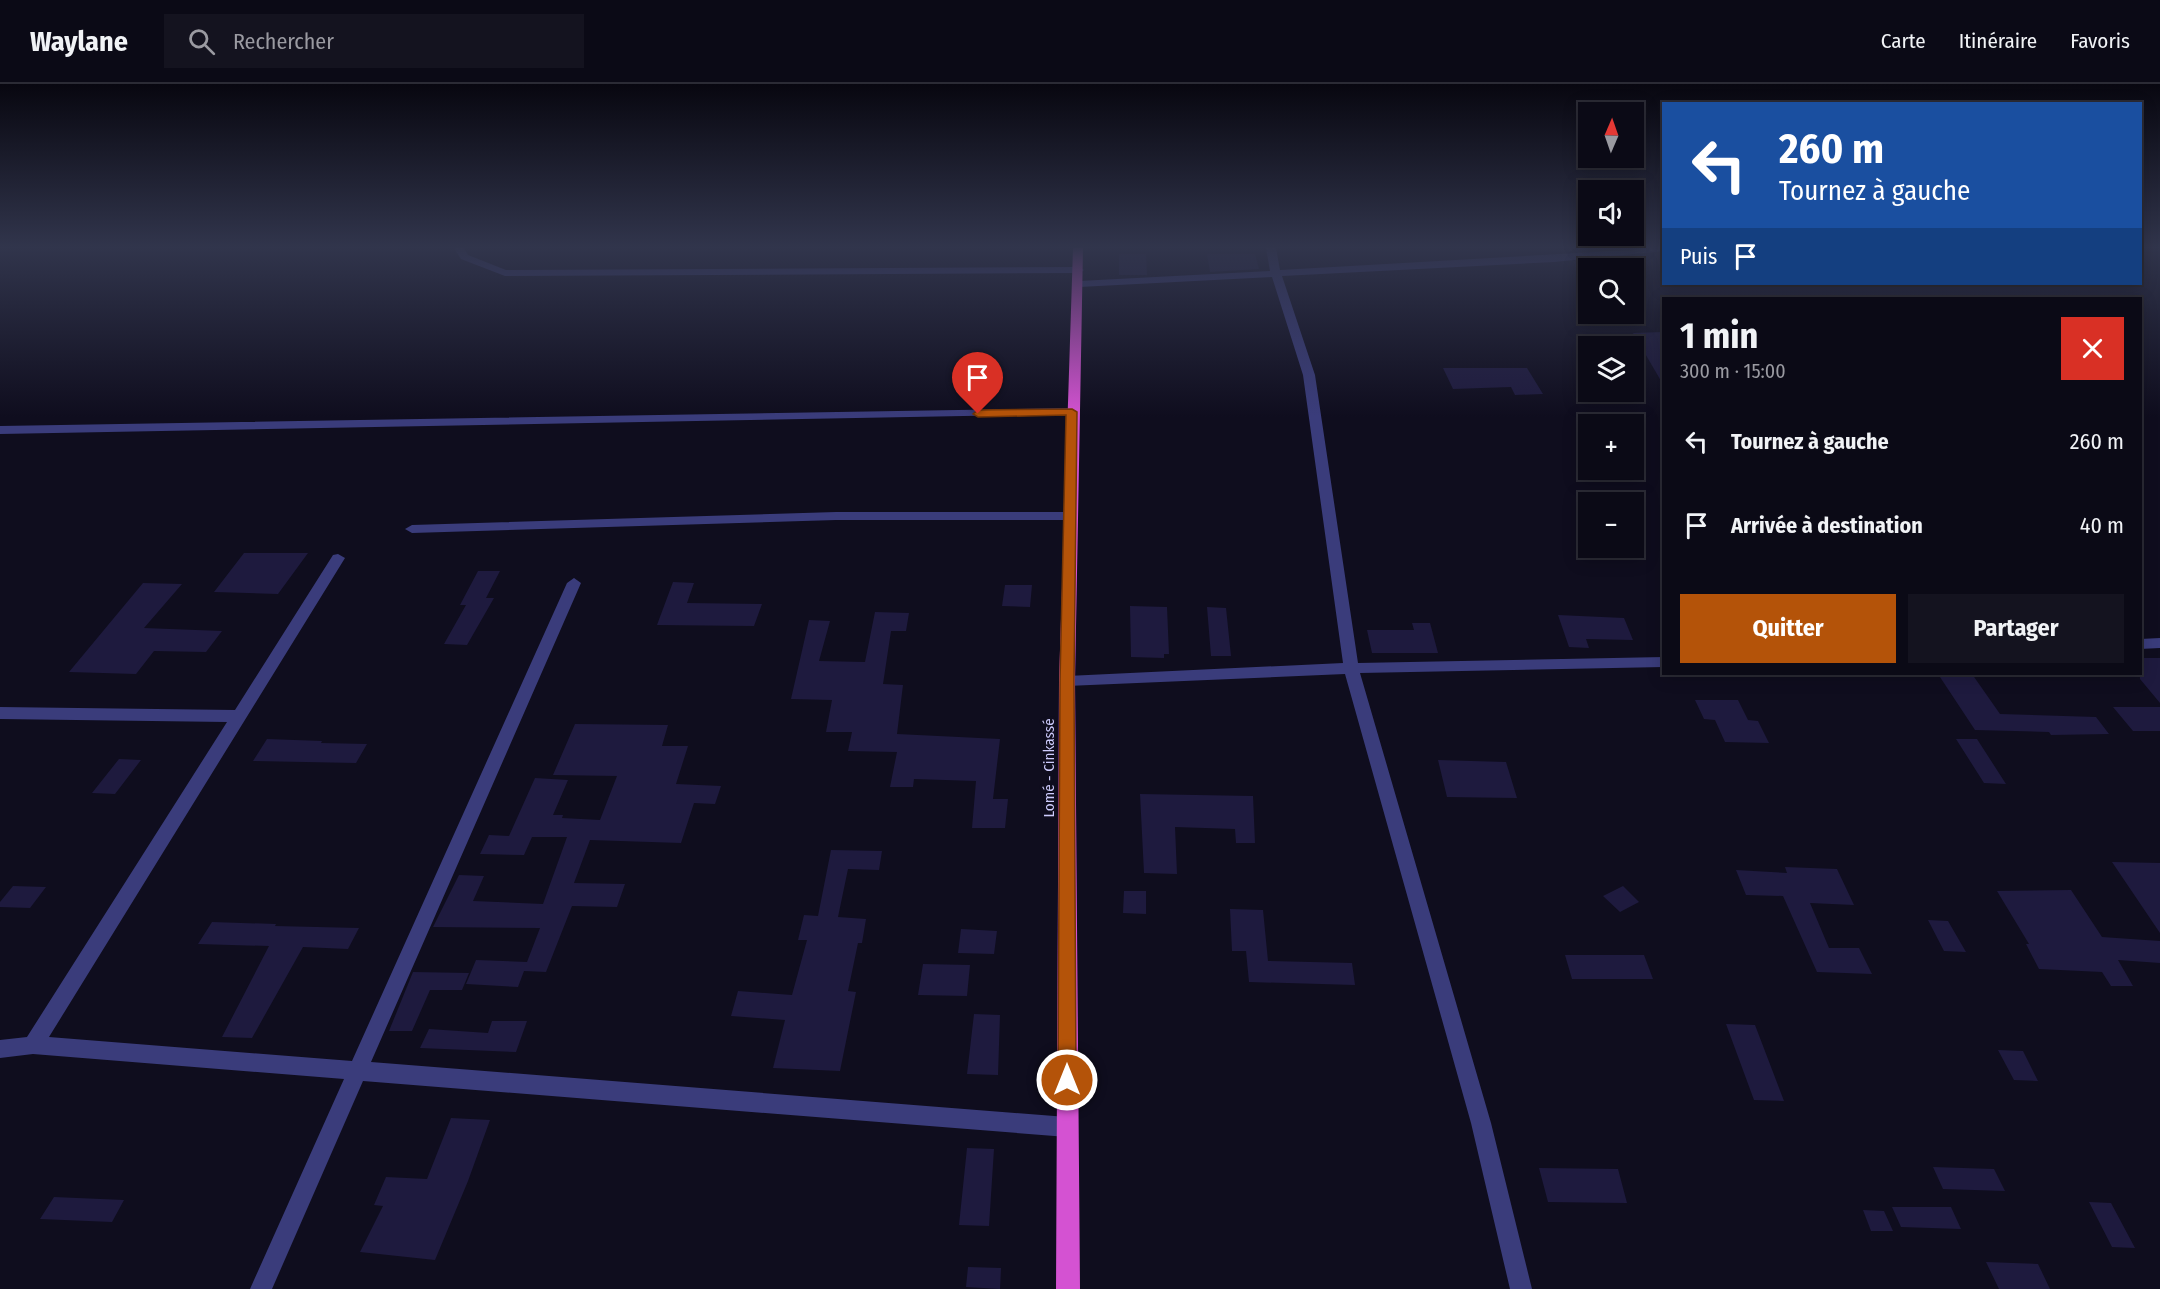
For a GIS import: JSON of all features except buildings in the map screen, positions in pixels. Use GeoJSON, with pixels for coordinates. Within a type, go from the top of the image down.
{"type":"FeatureCollection","features":[{"type":"Feature","properties":{"kind":"highway","name":"Lomé - Cinkassé"},"geometry":{"type":"LineString","coordinates":[[1068,1289],[1067,681],[1072,412],[1078,304]]}},
{"type":"Feature","properties":{"kind":"street"},"geometry":{"type":"LineString","coordinates":[[1286,304],[1309,375],[1351,668],[1481,1123],[1521,1289]]}},
{"type":"Feature","properties":{"kind":"street"},"geometry":{"type":"LineString","coordinates":[[0,430],[1072,412]]}},
{"type":"Feature","properties":{"kind":"street"},"geometry":{"type":"LineString","coordinates":[[412,529],[836,516],[1070,516]]}},
{"type":"Feature","properties":{"kind":"street"},"geometry":{"type":"LineString","coordinates":[[33,1045],[338,558]]}},
{"type":"Feature","properties":{"kind":"street"},"geometry":{"type":"LineString","coordinates":[[261,1289],[574,583]]}},
{"type":"Feature","properties":{"kind":"street"},"geometry":{"type":"LineString","coordinates":[[2142,644],[2160,643]]}},
{"type":"Feature","properties":{"kind":"street"},"geometry":{"type":"LineString","coordinates":[[1067,681],[1351,668],[1662,662]]}},
{"type":"Feature","properties":{"kind":"street"},"geometry":{"type":"LineString","coordinates":[[0,713],[239,716]]}},
{"type":"Feature","properties":{"kind":"street"},"geometry":{"type":"LineString","coordinates":[[0,1049],[33,1045],[1067,1127]]}},
{"type":"Feature","properties":{"kind":"route"},"geometry":{"type":"LineString","coordinates":[[978,414],[1072,412],[1067,681],[1067,1080]]}}]}
